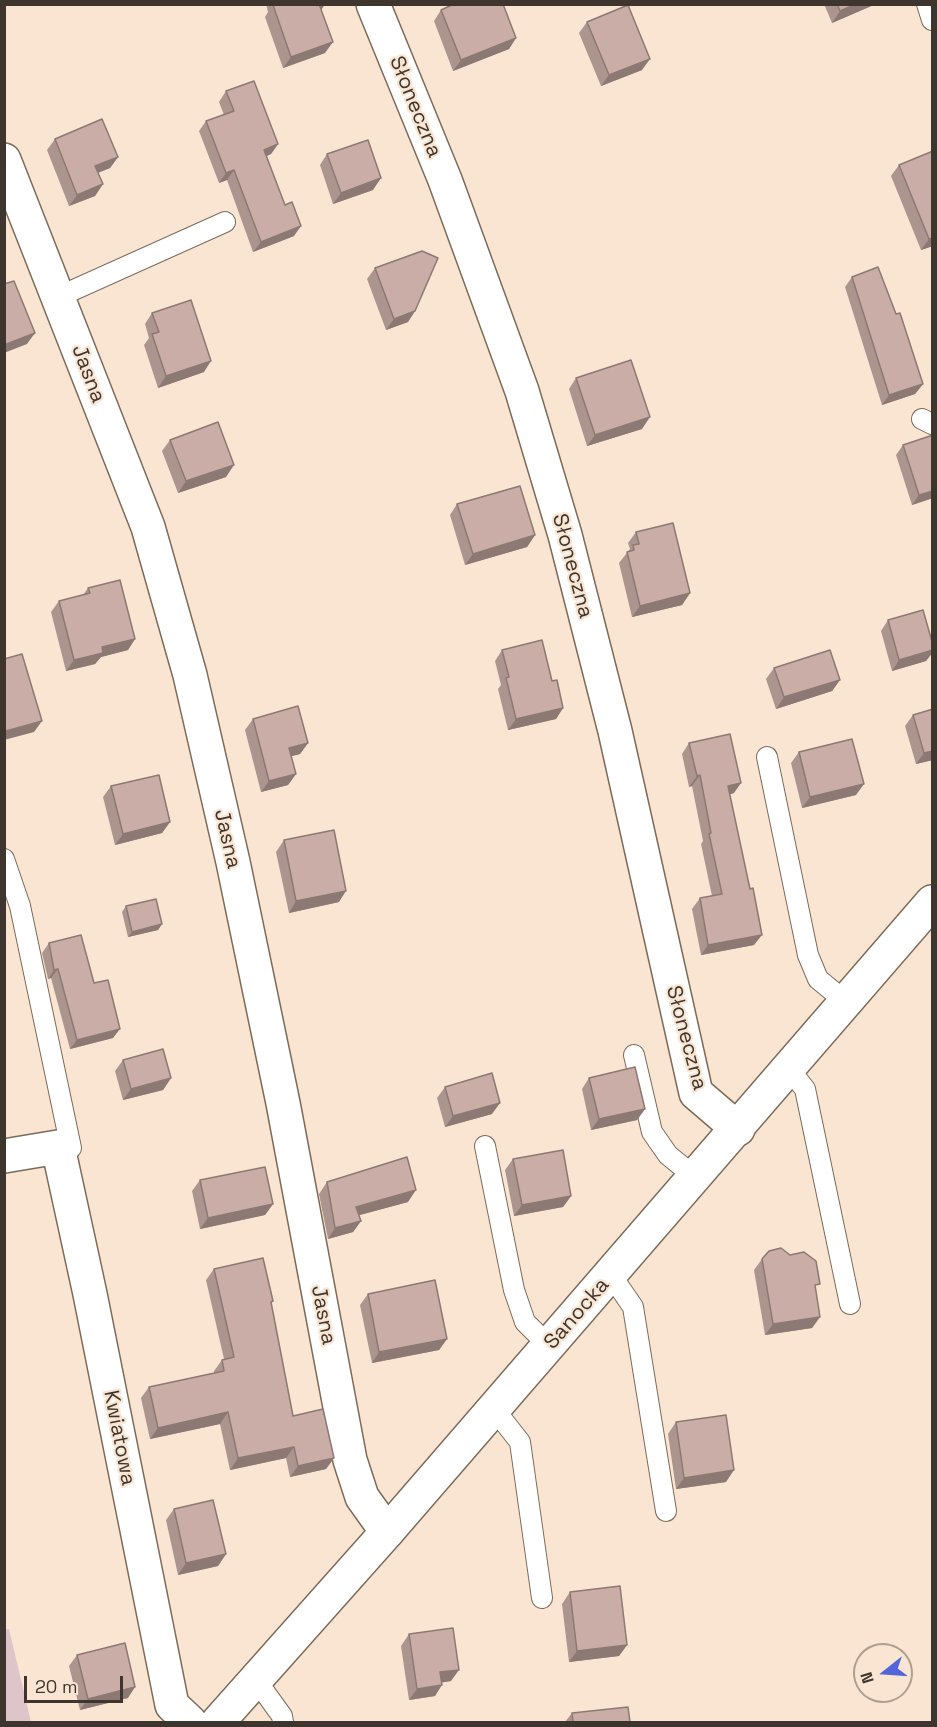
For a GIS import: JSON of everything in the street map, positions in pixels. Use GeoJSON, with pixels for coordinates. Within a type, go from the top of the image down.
{"type":"FeatureCollection","features":[{"type":"Feature","properties":{"kind":"street","name":"Słoneczna"},"geometry":{"type":"LineString","coordinates":[[373,4],[445,180],[522,391],[565,535],[615,731],[696,1093],[738,1129]]}},
{"type":"Feature","properties":{"kind":"street","name":"Jasna"},"geometry":{"type":"LineString","coordinates":[[4,160],[148,526],[189,675],[233,862],[283,1103],[350,1460],[362,1497],[387,1533]]}},
{"type":"Feature","properties":{"kind":"street","name":"Sanocka"},"geometry":{"type":"LineString","coordinates":[[226,1719],[256,1680],[387,1533],[933,902]]}},
{"type":"Feature","properties":{"kind":"street"},"geometry":{"type":"LineString","coordinates":[[4,1156],[58,1147]]}},
{"type":"Feature","properties":{"kind":"street","name":"Kwiatowa"},"geometry":{"type":"LineString","coordinates":[[58,1147],[93,1306],[172,1705],[190,1722]]}},
{"type":"Feature","properties":{"kind":"lane"},"geometry":{"type":"LineString","coordinates":[[927,4],[933,20]]}},
{"type":"Feature","properties":{"kind":"lane"},"geometry":{"type":"LineString","coordinates":[[58,297],[225,222]]}},
{"type":"Feature","properties":{"kind":"lane"},"geometry":{"type":"LineString","coordinates":[[767,757],[808,956],[818,979],[846,1002]]}},
{"type":"Feature","properties":{"kind":"lane"},"geometry":{"type":"LineString","coordinates":[[4,859],[20,906],[71,1148],[58,1147]]}},
{"type":"Feature","properties":{"kind":"lane"},"geometry":{"type":"LineString","coordinates":[[634,1055],[652,1132],[668,1155],[695,1177]]}},
{"type":"Feature","properties":{"kind":"lane"},"geometry":{"type":"LineString","coordinates":[[789,1069],[805,1089],[850,1304]]}},
{"type":"Feature","properties":{"kind":"lane"},"geometry":{"type":"LineString","coordinates":[[485,1146],[514,1290],[525,1322],[549,1346]]}},
{"type":"Feature","properties":{"kind":"lane"},"geometry":{"type":"LineString","coordinates":[[611,1275],[633,1307],[666,1511]]}},
{"type":"Feature","properties":{"kind":"lane"},"geometry":{"type":"LineString","coordinates":[[494,1409],[520,1442],[542,1598]]}},
{"type":"Feature","properties":{"kind":"lane"},"geometry":{"type":"LineString","coordinates":[[256,1680],[282,1716],[283,1722]]}},
{"type":"Feature","properties":{"kind":"shaded area"},"geometry":{"type":"Polygon","coordinates":[[[9,1629],[31,1722],[5,1722],[4,1630],[9,1629]]]}},
{"type":"Feature","properties":{"kind":"building"},"geometry":{"type":"Polygon","coordinates":[[[319,4],[333,42],[291,57],[273,5],[319,4]]]}},
{"type":"Feature","properties":{"kind":"building"},"geometry":{"type":"Polygon","coordinates":[[[454,4],[503,4],[516,38],[461,60],[441,10],[454,4]]]}},
{"type":"Feature","properties":{"kind":"building"},"geometry":{"type":"Polygon","coordinates":[[[837,4],[856,4],[840,11],[837,4]]]}},
{"type":"Feature","properties":{"kind":"building"},"geometry":{"type":"Polygon","coordinates":[[[628,5],[650,59],[609,75],[587,22],[628,5]]]}},
{"type":"Feature","properties":{"kind":"building"},"geometry":{"type":"Polygon","coordinates":[[[254,81],[278,144],[264,150],[285,205],[292,202],[301,226],[261,242],[234,170],[226,173],[206,121],[234,111],[226,91],[254,81]]]}},
{"type":"Feature","properties":{"kind":"building"},"geometry":{"type":"Polygon","coordinates":[[[102,119],[118,157],[95,166],[103,184],[77,195],[55,139],[102,119]]]}},
{"type":"Feature","properties":{"kind":"building"},"geometry":{"type":"Polygon","coordinates":[[[368,140],[381,178],[341,193],[327,154],[368,140]]]}},
{"type":"Feature","properties":{"kind":"building"},"geometry":{"type":"Polygon","coordinates":[[[933,151],[933,238],[929,239],[899,165],[933,151]]]}},
{"type":"Feature","properties":{"kind":"building"},"geometry":{"type":"Polygon","coordinates":[[[422,251],[438,258],[415,311],[394,319],[375,268],[422,251]]]}},
{"type":"Feature","properties":{"kind":"building"},"geometry":{"type":"Polygon","coordinates":[[[878,267],[896,314],[900,313],[923,384],[889,395],[852,277],[878,267]]]}},
{"type":"Feature","properties":{"kind":"building"},"geometry":{"type":"Polygon","coordinates":[[[14,281],[35,333],[4,345],[4,284],[14,281]]]}},
{"type":"Feature","properties":{"kind":"building"},"geometry":{"type":"Polygon","coordinates":[[[191,300],[211,361],[166,376],[152,334],[159,332],[152,313],[191,300]]]}},
{"type":"Feature","properties":{"kind":"building"},"geometry":{"type":"Polygon","coordinates":[[[631,360],[650,417],[595,435],[576,378],[631,360]]]}},
{"type":"Feature","properties":{"kind":"building"},"geometry":{"type":"Polygon","coordinates":[[[218,422],[234,465],[186,481],[170,440],[218,422]]]}},
{"type":"Feature","properties":{"kind":"building"},"geometry":{"type":"Polygon","coordinates":[[[933,435],[933,491],[919,495],[903,445],[933,435]]]}},
{"type":"Feature","properties":{"kind":"building"},"geometry":{"type":"Polygon","coordinates":[[[520,486],[535,535],[473,554],[457,504],[520,486]]]}},
{"type":"Feature","properties":{"kind":"building"},"geometry":{"type":"Polygon","coordinates":[[[673,523],[690,593],[640,606],[627,552],[634,550],[633,545],[639,544],[636,532],[673,523]]]}},
{"type":"Feature","properties":{"kind":"building"},"geometry":{"type":"Polygon","coordinates":[[[120,580],[135,639],[102,647],[103,653],[74,660],[59,601],[90,593],[88,588],[120,580]]]}},
{"type":"Feature","properties":{"kind":"building"},"geometry":{"type":"Polygon","coordinates":[[[923,610],[933,650],[899,660],[888,620],[923,610]]]}},
{"type":"Feature","properties":{"kind":"building"},"geometry":{"type":"Polygon","coordinates":[[[542,640],[552,681],[557,680],[563,708],[516,719],[502,650],[542,640]]]}},
{"type":"Feature","properties":{"kind":"building"},"geometry":{"type":"Polygon","coordinates":[[[830,650],[840,680],[784,697],[774,668],[830,650]]]}},
{"type":"Feature","properties":{"kind":"building"},"geometry":{"type":"Polygon","coordinates":[[[22,654],[42,721],[6,731],[4,726],[4,659],[22,654]]]}},
{"type":"Feature","properties":{"kind":"building"},"geometry":{"type":"Polygon","coordinates":[[[298,706],[308,743],[289,748],[296,774],[269,781],[253,719],[298,706]]]}},
{"type":"Feature","properties":{"kind":"building"},"geometry":{"type":"Polygon","coordinates":[[[933,709],[933,751],[924,753],[913,715],[933,709]]]}},
{"type":"Feature","properties":{"kind":"building"},"geometry":{"type":"Polygon","coordinates":[[[730,734],[741,783],[728,786],[762,935],[708,945],[700,898],[722,894],[709,834],[711,833],[700,775],[697,776],[689,743],[730,734]]]}},
{"type":"Feature","properties":{"kind":"building"},"geometry":{"type":"Polygon","coordinates":[[[852,739],[864,784],[810,797],[799,752],[852,739]]]}},
{"type":"Feature","properties":{"kind":"building"},"geometry":{"type":"Polygon","coordinates":[[[159,775],[170,822],[123,834],[111,786],[159,775]]]}},
{"type":"Feature","properties":{"kind":"building"},"geometry":{"type":"Polygon","coordinates":[[[334,830],[346,891],[296,901],[284,840],[334,830]]]}},
{"type":"Feature","properties":{"kind":"building"},"geometry":{"type":"Polygon","coordinates":[[[156,899],[162,924],[132,932],[126,906],[156,899]]]}},
{"type":"Feature","properties":{"kind":"building"},"geometry":{"type":"Polygon","coordinates":[[[81,935],[94,983],[108,980],[120,1029],[77,1040],[58,969],[54,970],[49,943],[81,935]]]}},
{"type":"Feature","properties":{"kind":"building"},"geometry":{"type":"Polygon","coordinates":[[[163,1049],[171,1078],[131,1089],[123,1060],[163,1049]]]}},
{"type":"Feature","properties":{"kind":"building"},"geometry":{"type":"Polygon","coordinates":[[[635,1067],[645,1109],[599,1119],[589,1078],[635,1067]]]}},
{"type":"Feature","properties":{"kind":"building"},"geometry":{"type":"Polygon","coordinates":[[[492,1073],[500,1103],[453,1116],[445,1087],[492,1073]]]}},
{"type":"Feature","properties":{"kind":"building"},"geometry":{"type":"Polygon","coordinates":[[[563,1150],[571,1196],[522,1205],[513,1159],[563,1150]]]}},
{"type":"Feature","properties":{"kind":"building"},"geometry":{"type":"Polygon","coordinates":[[[407,1157],[416,1190],[356,1207],[361,1221],[335,1228],[327,1182],[407,1157]]]}},
{"type":"Feature","properties":{"kind":"building"},"geometry":{"type":"Polygon","coordinates":[[[265,1167],[273,1204],[208,1218],[200,1180],[265,1167]]]}},
{"type":"Feature","properties":{"kind":"building"},"geometry":{"type":"Polygon","coordinates":[[[781,1248],[790,1255],[804,1252],[816,1261],[820,1284],[815,1285],[820,1317],[773,1324],[762,1259],[769,1251],[781,1248]]]}},
{"type":"Feature","properties":{"kind":"building"},"geometry":{"type":"Polygon","coordinates":[[[263,1258],[273,1301],[271,1302],[293,1416],[323,1409],[334,1458],[298,1466],[294,1447],[238,1458],[228,1412],[158,1428],[149,1387],[224,1371],[222,1360],[234,1357],[214,1269],[263,1258]]]}},
{"type":"Feature","properties":{"kind":"building"},"geometry":{"type":"Polygon","coordinates":[[[435,1280],[447,1339],[379,1352],[368,1294],[435,1280]]]}},
{"type":"Feature","properties":{"kind":"building"},"geometry":{"type":"Polygon","coordinates":[[[726,1415],[734,1470],[684,1478],[676,1422],[726,1415]]]}},
{"type":"Feature","properties":{"kind":"building"},"geometry":{"type":"Polygon","coordinates":[[[213,1500],[226,1554],[186,1563],[174,1509],[213,1500]]]}},
{"type":"Feature","properties":{"kind":"building"},"geometry":{"type":"Polygon","coordinates":[[[620,1586],[627,1645],[577,1651],[570,1592],[620,1586]]]}},
{"type":"Feature","properties":{"kind":"building"},"geometry":{"type":"Polygon","coordinates":[[[453,1628],[459,1670],[440,1672],[442,1685],[417,1689],[409,1634],[453,1628]]]}},
{"type":"Feature","properties":{"kind":"building"},"geometry":{"type":"Polygon","coordinates":[[[125,1643],[135,1687],[88,1699],[77,1655],[125,1643]]]}},
{"type":"Feature","properties":{"kind":"building"},"geometry":{"type":"Polygon","coordinates":[[[628,1707],[630,1722],[573,1722],[572,1713],[628,1707]]]}}]}
